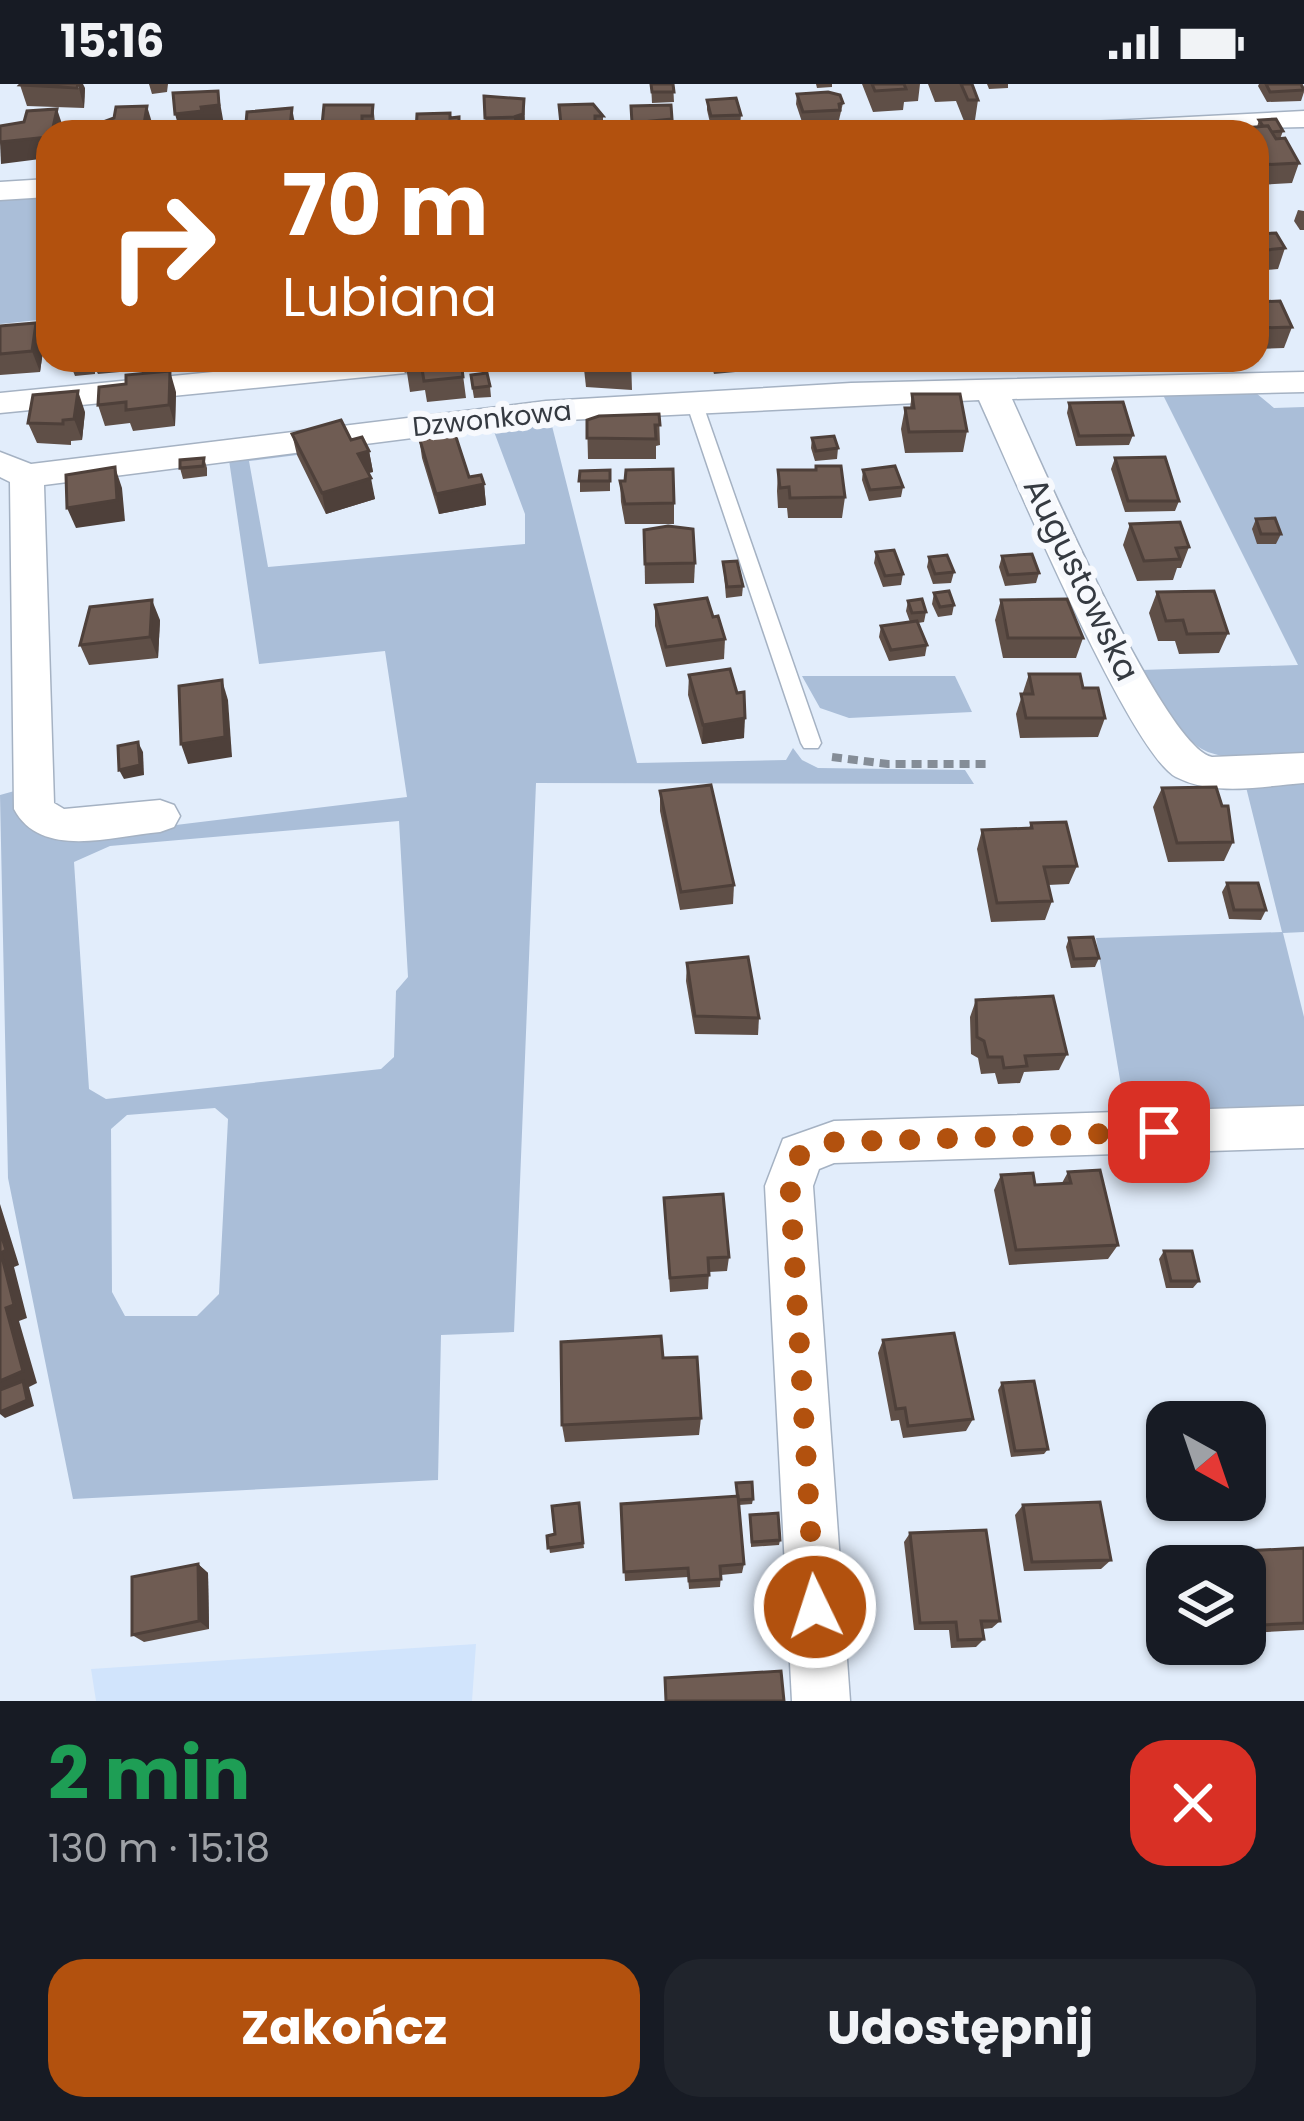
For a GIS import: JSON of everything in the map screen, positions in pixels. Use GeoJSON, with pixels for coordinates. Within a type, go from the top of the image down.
{"type":"FeatureCollection","features":[{"type":"Feature","properties":{"kind":"street"},"geometry":{"type":"LineString","coordinates":[[1269,121],[1304,119]]}},
{"type":"Feature","properties":{"kind":"street"},"geometry":{"type":"LineString","coordinates":[[0,191],[36,189]]}},
{"type":"Feature","properties":{"kind":"street"},"geometry":{"type":"LineString","coordinates":[[0,403],[314,372]]}},
{"type":"Feature","properties":{"kind":"street","name":"Dzwonkowa"},"geometry":{"type":"LineString","coordinates":[[14,470],[469,420],[694,402],[990,388],[1304,382]]}},
{"type":"Feature","properties":{"kind":"street","name":"Augustowska"},"geometry":{"type":"LineString","coordinates":[[990,388],[1137,694],[1170,749],[1184,763],[1207,770],[1304,768]]}},
{"type":"Feature","properties":{"kind":"street"},"geometry":{"type":"LineString","coordinates":[[14,470],[34,809],[49,823],[64,826],[160,816]]}},
{"type":"Feature","properties":{"kind":"street"},"geometry":{"type":"LineString","coordinates":[[821,1701],[790,1186],[800,1154],[834,1142],[1304,1127]]}},
{"type":"Feature","properties":{"kind":"lane"},"geometry":{"type":"LineString","coordinates":[[694,402],[811,743]]}},
{"type":"Feature","properties":{"kind":"path"},"geometry":{"type":"LineString","coordinates":[[811,743],[843,760],[986,764]]}},
{"type":"Feature","properties":{"kind":"shaded area"},"geometry":{"type":"Polygon","coordinates":[[[36,196],[36,320],[0,324],[0,198],[36,196]]]}},
{"type":"Feature","properties":{"kind":"shaded area"},"geometry":{"type":"Polygon","coordinates":[[[1256,393],[1274,408],[1304,407],[1304,757],[1239,757],[1203,750],[1176,724],[1141,670],[1298,665],[1163,395],[1256,393]]]}},
{"type":"Feature","properties":{"kind":"shaded area"},"geometry":{"type":"Polygon","coordinates":[[[551,422],[637,763],[786,760],[793,748],[802,760],[818,768],[965,770],[974,784],[536,783],[514,1332],[441,1335],[438,1480],[73,1499],[8,1178],[0,795],[18,790],[110,833],[407,797],[385,651],[259,664],[229,460],[345,441],[297,455],[249,461],[268,567],[525,544],[525,514],[493,429],[551,422]],[[399,821],[110,846],[74,862],[89,1089],[106,1099],[381,1069],[394,1057],[396,991],[408,977],[399,821]],[[215,1108],[127,1115],[111,1129],[112,1292],[125,1316],[197,1316],[219,1294],[228,1119],[215,1108]]]}},
{"type":"Feature","properties":{"kind":"shaded area"},"geometry":{"type":"Polygon","coordinates":[[[802,676],[955,676],[972,712],[849,718],[820,708],[802,676]]]}},
{"type":"Feature","properties":{"kind":"shaded area"},"geometry":{"type":"Polygon","coordinates":[[[1304,777],[1304,932],[1283,933],[1304,1017],[1304,1112],[1126,1115],[1096,938],[1282,932],[1244,779],[1304,777]]]}},
{"type":"Feature","properties":{"kind":"shaded area"},"geometry":{"type":"Polygon","coordinates":[[[476,1644],[472,1701],[96,1701],[91,1669],[476,1644]]]}},
{"type":"Feature","properties":{"kind":"building"},"geometry":{"type":"Polygon","coordinates":[[[21,84],[78,84],[77,88],[21,84]]]}},
{"type":"Feature","properties":{"kind":"building"},"geometry":{"type":"Polygon","coordinates":[[[651,84],[673,84],[674,92],[652,92],[651,84]]]}},
{"type":"Feature","properties":{"kind":"building"},"geometry":{"type":"Polygon","coordinates":[[[872,84],[904,84],[906,89],[875,91],[872,84]]]}},
{"type":"Feature","properties":{"kind":"building"},"geometry":{"type":"Polygon","coordinates":[[[961,84],[972,84],[978,100],[968,100],[961,84]]]}},
{"type":"Feature","properties":{"kind":"building"},"geometry":{"type":"Polygon","coordinates":[[[1266,84],[1301,84],[1304,90],[1270,92],[1266,84]]]}},
{"type":"Feature","properties":{"kind":"building"},"geometry":{"type":"Polygon","coordinates":[[[218,91],[219,105],[175,114],[173,93],[218,91]]]}},
{"type":"Feature","properties":{"kind":"building"},"geometry":{"type":"Polygon","coordinates":[[[797,94],[840,95],[840,110],[803,112],[797,94]]]}},
{"type":"Feature","properties":{"kind":"building"},"geometry":{"type":"Polygon","coordinates":[[[484,96],[524,99],[523,114],[485,118],[484,96]]]}},
{"type":"Feature","properties":{"kind":"building"},"geometry":{"type":"Polygon","coordinates":[[[736,98],[741,115],[711,116],[707,100],[736,98]]]}},
{"type":"Feature","properties":{"kind":"building"},"geometry":{"type":"Polygon","coordinates":[[[593,104],[603,116],[561,120],[559,105],[593,104]]]}},
{"type":"Feature","properties":{"kind":"building"},"geometry":{"type":"Polygon","coordinates":[[[324,105],[373,105],[372,116],[362,116],[362,120],[322,120],[324,105]]]}},
{"type":"Feature","properties":{"kind":"building"},"geometry":{"type":"Polygon","coordinates":[[[671,105],[672,119],[632,120],[631,106],[671,105]]]}},
{"type":"Feature","properties":{"kind":"building"},"geometry":{"type":"Polygon","coordinates":[[[147,106],[145,120],[109,120],[114,118],[116,107],[147,106]]]}},
{"type":"Feature","properties":{"kind":"building"},"geometry":{"type":"Polygon","coordinates":[[[292,108],[291,120],[246,120],[247,112],[292,108]]]}},
{"type":"Feature","properties":{"kind":"building"},"geometry":{"type":"Polygon","coordinates":[[[57,109],[55,120],[36,120],[36,138],[0,142],[0,126],[24,122],[27,111],[57,109]]]}},
{"type":"Feature","properties":{"kind":"building"},"geometry":{"type":"Polygon","coordinates":[[[450,113],[450,118],[459,120],[417,120],[417,114],[450,113]]]}},
{"type":"Feature","properties":{"kind":"building"},"geometry":{"type":"Polygon","coordinates":[[[1276,119],[1283,131],[1271,132],[1269,120],[1259,120],[1276,119]]]}},
{"type":"Feature","properties":{"kind":"building"},"geometry":{"type":"Polygon","coordinates":[[[1269,128],[1276,139],[1285,138],[1299,163],[1269,164],[1269,128]]]}},
{"type":"Feature","properties":{"kind":"building"},"geometry":{"type":"Polygon","coordinates":[[[1269,233],[1276,233],[1285,248],[1269,250],[1269,233]]]}},
{"type":"Feature","properties":{"kind":"building"},"geometry":{"type":"Polygon","coordinates":[[[1269,301],[1280,301],[1292,327],[1269,328],[1269,301]]]}},
{"type":"Feature","properties":{"kind":"building"},"geometry":{"type":"Polygon","coordinates":[[[36,323],[32,351],[0,354],[0,326],[36,323]]]}},
{"type":"Feature","properties":{"kind":"building"},"geometry":{"type":"Polygon","coordinates":[[[170,372],[169,405],[126,410],[126,402],[98,405],[99,387],[126,384],[126,375],[170,372]]]}},
{"type":"Feature","properties":{"kind":"building"},"geometry":{"type":"Polygon","coordinates":[[[422,372],[462,372],[463,377],[424,381],[422,372]]]}},
{"type":"Feature","properties":{"kind":"building"},"geometry":{"type":"Polygon","coordinates":[[[487,373],[490,386],[473,388],[471,375],[487,373]]]}},
{"type":"Feature","properties":{"kind":"building"},"geometry":{"type":"Polygon","coordinates":[[[78,391],[74,419],[63,420],[63,424],[28,423],[33,395],[78,391]]]}},
{"type":"Feature","properties":{"kind":"building"},"geometry":{"type":"Polygon","coordinates":[[[912,394],[960,394],[967,431],[909,432],[905,408],[914,408],[912,394]]]}},
{"type":"Feature","properties":{"kind":"building"},"geometry":{"type":"Polygon","coordinates":[[[1123,402],[1133,435],[1079,436],[1069,403],[1123,402]]]}},
{"type":"Feature","properties":{"kind":"building"},"geometry":{"type":"Polygon","coordinates":[[[659,414],[656,439],[587,438],[587,420],[599,416],[659,414]]]}},
{"type":"Feature","properties":{"kind":"building"},"geometry":{"type":"Polygon","coordinates":[[[341,420],[351,440],[362,437],[369,451],[358,454],[371,478],[322,493],[292,434],[341,420]]]}},
{"type":"Feature","properties":{"kind":"building"},"geometry":{"type":"Polygon","coordinates":[[[454,431],[469,477],[481,475],[484,484],[436,494],[419,437],[454,431]]]}},
{"type":"Feature","properties":{"kind":"building"},"geometry":{"type":"Polygon","coordinates":[[[834,436],[838,448],[816,451],[812,438],[834,436]]]}},
{"type":"Feature","properties":{"kind":"building"},"geometry":{"type":"Polygon","coordinates":[[[1165,457],[1179,501],[1128,501],[1115,458],[1165,457]]]}},
{"type":"Feature","properties":{"kind":"building"},"geometry":{"type":"Polygon","coordinates":[[[204,458],[203,466],[180,468],[180,460],[204,458]]]}},
{"type":"Feature","properties":{"kind":"building"},"geometry":{"type":"Polygon","coordinates":[[[816,466],[841,466],[845,497],[790,498],[789,487],[780,488],[778,470],[816,470],[816,466]]]}},
{"type":"Feature","properties":{"kind":"building"},"geometry":{"type":"Polygon","coordinates":[[[895,466],[903,487],[870,490],[863,470],[895,466]]]}},
{"type":"Feature","properties":{"kind":"building"},"geometry":{"type":"Polygon","coordinates":[[[115,467],[117,500],[67,508],[66,475],[115,467]]]}},
{"type":"Feature","properties":{"kind":"building"},"geometry":{"type":"Polygon","coordinates":[[[673,469],[674,503],[625,504],[620,481],[625,481],[626,470],[673,469]]]}},
{"type":"Feature","properties":{"kind":"building"},"geometry":{"type":"Polygon","coordinates":[[[610,470],[610,481],[579,481],[580,471],[610,470]]]}},
{"type":"Feature","properties":{"kind":"building"},"geometry":{"type":"Polygon","coordinates":[[[1275,518],[1281,534],[1261,534],[1256,519],[1275,518]]]}},
{"type":"Feature","properties":{"kind":"building"},"geometry":{"type":"Polygon","coordinates":[[[1180,522],[1189,547],[1176,548],[1180,559],[1144,561],[1130,524],[1180,522]]]}},
{"type":"Feature","properties":{"kind":"building"},"geometry":{"type":"Polygon","coordinates":[[[693,529],[695,563],[645,564],[644,530],[693,529]]]}},
{"type":"Feature","properties":{"kind":"building"},"geometry":{"type":"Polygon","coordinates":[[[894,550],[903,574],[885,576],[876,552],[894,550]]]}},
{"type":"Feature","properties":{"kind":"building"},"geometry":{"type":"Polygon","coordinates":[[[1032,554],[1039,573],[1008,575],[1002,556],[1032,554]]]}},
{"type":"Feature","properties":{"kind":"building"},"geometry":{"type":"Polygon","coordinates":[[[947,555],[954,572],[935,574],[929,557],[947,555]]]}},
{"type":"Feature","properties":{"kind":"building"},"geometry":{"type":"Polygon","coordinates":[[[737,561],[743,586],[727,587],[723,562],[737,561]]]}},
{"type":"Feature","properties":{"kind":"building"},"geometry":{"type":"Polygon","coordinates":[[[949,591],[954,605],[940,607],[934,593],[949,591]]]}},
{"type":"Feature","properties":{"kind":"building"},"geometry":{"type":"Polygon","coordinates":[[[1214,591],[1228,633],[1187,634],[1183,620],[1166,621],[1157,592],[1214,591]]]}},
{"type":"Feature","properties":{"kind":"building"},"geometry":{"type":"Polygon","coordinates":[[[707,598],[725,639],[666,647],[655,605],[707,598]]]}},
{"type":"Feature","properties":{"kind":"building"},"geometry":{"type":"Polygon","coordinates":[[[922,599],[926,612],[912,613],[908,601],[922,599]]]}},
{"type":"Feature","properties":{"kind":"building"},"geometry":{"type":"Polygon","coordinates":[[[1067,599],[1083,638],[1008,638],[1001,600],[1067,599]]]}},
{"type":"Feature","properties":{"kind":"building"},"geometry":{"type":"Polygon","coordinates":[[[152,600],[150,637],[80,645],[90,607],[152,600]]]}},
{"type":"Feature","properties":{"kind":"building"},"geometry":{"type":"Polygon","coordinates":[[[917,621],[927,645],[891,650],[881,626],[917,621]]]}},
{"type":"Feature","properties":{"kind":"building"},"geometry":{"type":"Polygon","coordinates":[[[730,669],[737,693],[744,692],[745,718],[703,725],[689,675],[730,669]]]}},
{"type":"Feature","properties":{"kind":"building"},"geometry":{"type":"Polygon","coordinates":[[[1029,674],[1080,674],[1083,688],[1098,688],[1105,718],[1026,718],[1021,694],[1033,694],[1029,674]]]}},
{"type":"Feature","properties":{"kind":"building"},"geometry":{"type":"Polygon","coordinates":[[[222,680],[225,737],[181,744],[179,686],[222,680]]]}},
{"type":"Feature","properties":{"kind":"building"},"geometry":{"type":"Polygon","coordinates":[[[138,742],[140,765],[119,770],[118,746],[138,742]]]}},
{"type":"Feature","properties":{"kind":"building"},"geometry":{"type":"Polygon","coordinates":[[[711,785],[734,885],[681,892],[660,791],[711,785]]]}},
{"type":"Feature","properties":{"kind":"building"},"geometry":{"type":"Polygon","coordinates":[[[1216,787],[1222,806],[1228,806],[1233,842],[1177,843],[1162,788],[1216,787]]]}},
{"type":"Feature","properties":{"kind":"building"},"geometry":{"type":"Polygon","coordinates":[[[1066,822],[1077,866],[1044,867],[1052,901],[997,903],[982,830],[1066,822]]]}},
{"type":"Feature","properties":{"kind":"building"},"geometry":{"type":"Polygon","coordinates":[[[1227,883],[1258,883],[1266,910],[1234,910],[1227,883]]]}},
{"type":"Feature","properties":{"kind":"building"},"geometry":{"type":"Polygon","coordinates":[[[1093,937],[1099,958],[1074,959],[1069,938],[1093,937]]]}},
{"type":"Feature","properties":{"kind":"building"},"geometry":{"type":"Polygon","coordinates":[[[748,957],[759,1018],[695,1016],[687,963],[748,957]]]}},
{"type":"Feature","properties":{"kind":"building"},"geometry":{"type":"Polygon","coordinates":[[[1053,996],[1067,1054],[1025,1056],[1027,1066],[1004,1068],[1002,1057],[988,1057],[984,1041],[977,1037],[976,1000],[1053,996]]]}},
{"type":"Feature","properties":{"kind":"building"},"geometry":{"type":"Polygon","coordinates":[[[1100,1170],[1118,1245],[1016,1250],[1001,1175],[1033,1173],[1035,1185],[1071,1183],[1068,1172],[1100,1170]]]}},
{"type":"Feature","properties":{"kind":"building"},"geometry":{"type":"Polygon","coordinates":[[[723,1194],[729,1257],[708,1258],[709,1275],[670,1278],[664,1198],[723,1194]]]}},
{"type":"Feature","properties":{"kind":"building"},"geometry":{"type":"Polygon","coordinates":[[[0,1231],[14,1305],[6,1308],[23,1371],[0,1381],[0,1231]]]}},
{"type":"Feature","properties":{"kind":"building"},"geometry":{"type":"Polygon","coordinates":[[[1164,1251],[1192,1251],[1199,1281],[1171,1281],[1164,1251]]]}},
{"type":"Feature","properties":{"kind":"building"},"geometry":{"type":"Polygon","coordinates":[[[954,1333],[973,1419],[908,1426],[905,1408],[896,1409],[883,1340],[954,1333]]]}},
{"type":"Feature","properties":{"kind":"building"},"geometry":{"type":"Polygon","coordinates":[[[661,1336],[663,1358],[697,1357],[701,1418],[562,1425],[561,1342],[661,1336]]]}},
{"type":"Feature","properties":{"kind":"building"},"geometry":{"type":"Polygon","coordinates":[[[23,1381],[27,1400],[0,1412],[0,1390],[23,1381]]]}},
{"type":"Feature","properties":{"kind":"building"},"geometry":{"type":"Polygon","coordinates":[[[1034,1381],[1048,1449],[1015,1451],[1002,1383],[1034,1381]]]}},
{"type":"Feature","properties":{"kind":"building"},"geometry":{"type":"Polygon","coordinates":[[[752,1482],[753,1499],[738,1500],[736,1483],[752,1482]]]}},
{"type":"Feature","properties":{"kind":"building"},"geometry":{"type":"Polygon","coordinates":[[[738,1496],[744,1564],[720,1566],[721,1579],[689,1581],[688,1568],[624,1572],[621,1504],[738,1496]]]}},
{"type":"Feature","properties":{"kind":"building"},"geometry":{"type":"Polygon","coordinates":[[[1100,1502],[1111,1560],[1032,1562],[1023,1505],[1100,1502]]]}},
{"type":"Feature","properties":{"kind":"building"},"geometry":{"type":"Polygon","coordinates":[[[579,1503],[583,1543],[548,1548],[547,1536],[555,1534],[552,1506],[579,1503]]]}},
{"type":"Feature","properties":{"kind":"building"},"geometry":{"type":"Polygon","coordinates":[[[778,1513],[780,1540],[752,1542],[750,1515],[778,1513]]]}},
{"type":"Feature","properties":{"kind":"building"},"geometry":{"type":"Polygon","coordinates":[[[986,1530],[1000,1621],[981,1621],[984,1639],[958,1640],[956,1622],[920,1623],[910,1533],[986,1530]]]}},
{"type":"Feature","properties":{"kind":"building"},"geometry":{"type":"Polygon","coordinates":[[[1304,1548],[1304,1623],[1266,1625],[1266,1550],[1304,1548]]]}},
{"type":"Feature","properties":{"kind":"building"},"geometry":{"type":"Polygon","coordinates":[[[198,1564],[199,1621],[132,1635],[132,1577],[198,1564]]]}},
{"type":"Feature","properties":{"kind":"building"},"geometry":{"type":"Polygon","coordinates":[[[781,1671],[784,1701],[666,1701],[665,1678],[781,1671]]]}},
{"type":"Feature","properties":{"kind":"route"},"geometry":{"type":"LineString","coordinates":[[815,1607],[790,1186],[800,1154],[816,1144],[834,1142],[1159,1132]]}}]}
